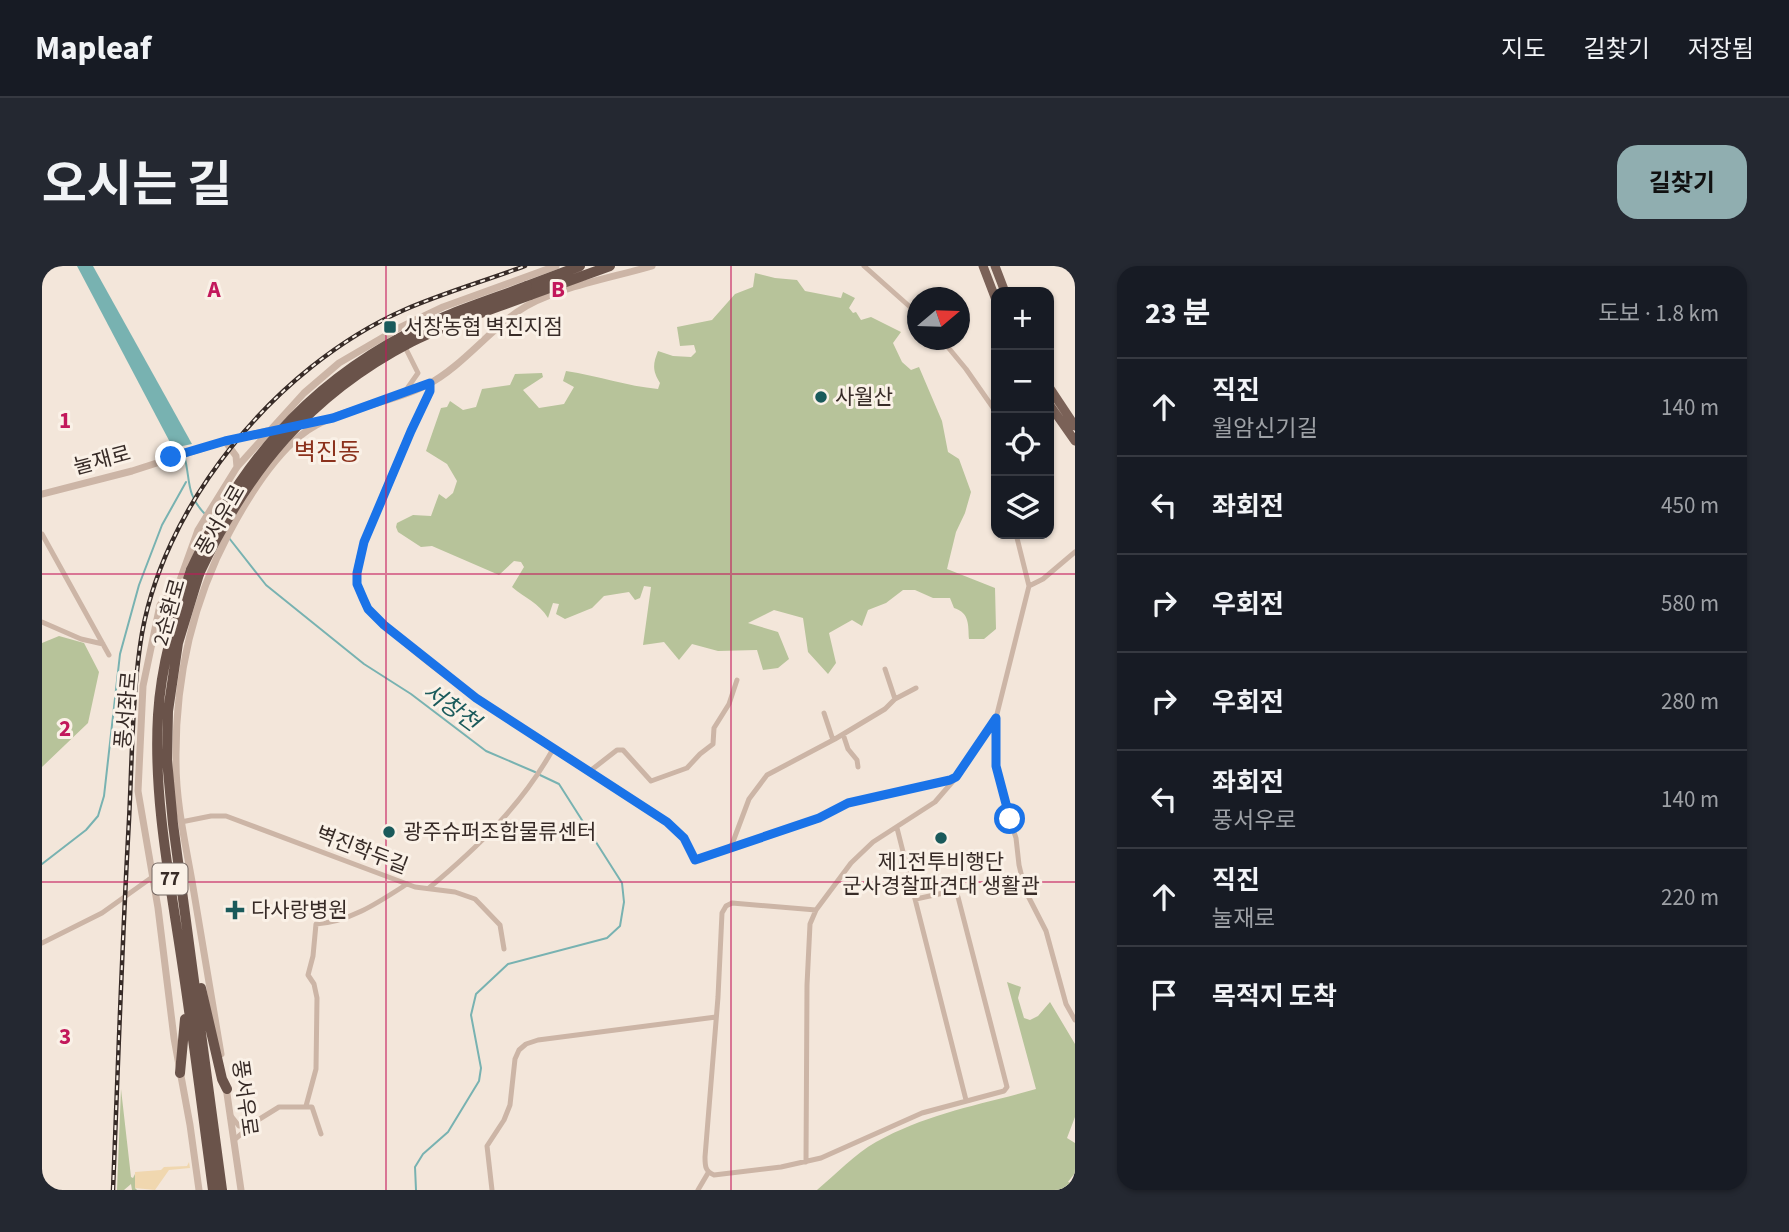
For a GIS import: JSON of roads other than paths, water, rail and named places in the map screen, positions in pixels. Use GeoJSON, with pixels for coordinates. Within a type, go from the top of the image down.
{"type":"FeatureCollection","features":[{"type":"Feature","properties":{"kind":"highway","name":"2순환로"},"geometry":{"type":"LineString","coordinates":[[213,1190],[163,828],[157,743],[165,658],[175,617],[195,572],[254,475],[289,434],[321,404],[358,374],[412,342],[580,266]]}},
{"type":"Feature","properties":{"kind":"highway","name":"2순환로"},"geometry":{"type":"LineString","coordinates":[[528,290],[610,266]]}},
{"type":"Feature","properties":{"kind":"highway","name":"2순환로"},"geometry":{"type":"LineString","coordinates":[[195,572],[178,643],[168,711],[167,760],[222,1190]]}},
{"type":"Feature","properties":{"kind":"highway"},"geometry":{"type":"LineString","coordinates":[[188,934],[226,1089]]}},
{"type":"Feature","properties":{"kind":"highway"},"geometry":{"type":"LineString","coordinates":[[180,1073],[185,1028],[185,980]]}},
{"type":"Feature","properties":{"kind":"main road"},"geometry":{"type":"LineString","coordinates":[[983,266],[991,287]]}},
{"type":"Feature","properties":{"kind":"main road"},"geometry":{"type":"LineString","coordinates":[[996,267],[1002,287]]}},
{"type":"Feature","properties":{"kind":"main road"},"geometry":{"type":"LineString","coordinates":[[1054,394],[1075,426]]}},
{"type":"Feature","properties":{"kind":"main road"},"geometry":{"type":"LineString","coordinates":[[1054,411],[1075,441]]}},
{"type":"Feature","properties":{"kind":"street","name":"풍서좌로"},"geometry":{"type":"LineString","coordinates":[[199,1190],[138,791],[143,686],[160,605],[178,583],[203,521],[237,467],[304,393],[340,363],[395,330],[443,307],[556,266]]}},
{"type":"Feature","properties":{"kind":"street","name":"풍서우로"},"geometry":{"type":"LineString","coordinates":[[241,1190],[231,1115],[181,822],[176,764],[177,713],[184,660],[206,580],[237,518],[288,449],[303,434],[333,418],[430,383],[524,308],[565,291],[652,266]]}},
{"type":"Feature","properties":{"kind":"street"},"geometry":{"type":"LineString","coordinates":[[864,266],[907,304]]}},
{"type":"Feature","properties":{"kind":"street"},"geometry":{"type":"LineString","coordinates":[[395,330],[418,369],[404,393]]}},
{"type":"Feature","properties":{"kind":"street"},"geometry":{"type":"LineString","coordinates":[[950,350],[991,405]]}},
{"type":"Feature","properties":{"kind":"street"},"geometry":{"type":"LineString","coordinates":[[430,383],[430,391],[364,542],[357,568],[359,590],[368,609],[384,625],[476,698],[667,822],[684,838],[695,860],[819,818],[848,803],[956,777]]}},
{"type":"Feature","properties":{"kind":"street","name":"눌재로"},"geometry":{"type":"LineString","coordinates":[[42,494],[132,471],[225,441],[333,418]]}},
{"type":"Feature","properties":{"kind":"street"},"geometry":{"type":"LineString","coordinates":[[287,427],[293,435],[288,449]]}},
{"type":"Feature","properties":{"kind":"street"},"geometry":{"type":"LineString","coordinates":[[225,441],[236,456],[237,467]]}},
{"type":"Feature","properties":{"kind":"street"},"geometry":{"type":"LineString","coordinates":[[244,459],[254,456],[260,463],[264,474],[259,486]]}},
{"type":"Feature","properties":{"kind":"street"},"geometry":{"type":"LineString","coordinates":[[42,534],[109,655]]}},
{"type":"Feature","properties":{"kind":"street"},"geometry":{"type":"LineString","coordinates":[[1017,539],[1029,586],[996,718],[995,751],[999,783],[1016,838],[1021,877],[1046,931],[1066,1004],[1075,1020]]}},
{"type":"Feature","properties":{"kind":"street"},"geometry":{"type":"LineString","coordinates":[[1029,586],[1075,552]]}},
{"type":"Feature","properties":{"kind":"street"},"geometry":{"type":"LineString","coordinates":[[42,622],[81,639],[103,643]]}},
{"type":"Feature","properties":{"kind":"street"},"geometry":{"type":"LineString","coordinates":[[885,669],[895,699]]}},
{"type":"Feature","properties":{"kind":"street"},"geometry":{"type":"LineString","coordinates":[[590,771],[617,750],[623,750],[651,781],[687,768],[699,754],[713,744],[714,728],[729,704],[737,680]]}},
{"type":"Feature","properties":{"kind":"street"},"geometry":{"type":"LineString","coordinates":[[731,848],[749,799],[767,775],[844,734],[916,688]]}},
{"type":"Feature","properties":{"kind":"street"},"geometry":{"type":"LineString","coordinates":[[824,713],[833,740]]}},
{"type":"Feature","properties":{"kind":"street"},"geometry":{"type":"LineString","coordinates":[[806,1162],[810,923],[816,910],[851,863],[873,842],[935,802],[956,777],[996,718]]}},
{"type":"Feature","properties":{"kind":"street"},"geometry":{"type":"LineString","coordinates":[[844,734],[848,749],[857,760],[858,767]]}},
{"type":"Feature","properties":{"kind":"street"},"geometry":{"type":"LineString","coordinates":[[429,888],[486,839],[534,782],[554,749]]}},
{"type":"Feature","properties":{"kind":"street","name":"벽진학두길"},"geometry":{"type":"LineString","coordinates":[[181,822],[226,816],[407,884],[468,896],[483,906],[500,925],[504,949]]}},
{"type":"Feature","properties":{"kind":"street"},"geometry":{"type":"LineString","coordinates":[[897,828],[966,1100]]}},
{"type":"Feature","properties":{"kind":"street"},"geometry":{"type":"LineString","coordinates":[[42,943],[102,913],[152,878]]}},
{"type":"Feature","properties":{"kind":"street"},"geometry":{"type":"LineString","coordinates":[[306,1106],[316,1069],[317,998],[314,984],[308,975],[316,924],[329,923],[357,914],[407,884]]}},
{"type":"Feature","properties":{"kind":"street"},"geometry":{"type":"LineString","coordinates":[[708,1173],[723,1175],[821,1158],[922,1113],[1004,1091],[1007,1087],[958,897],[955,893],[948,892],[916,900]]}},
{"type":"Feature","properties":{"kind":"street"},"geometry":{"type":"LineString","coordinates":[[698,1190],[708,1173],[705,1157],[722,913],[726,906],[732,903],[816,910]]}},
{"type":"Feature","properties":{"kind":"street"},"geometry":{"type":"LineString","coordinates":[[492,1190],[487,1146],[504,1120],[510,1105],[515,1059],[526,1044],[654,1023],[716,1017]]}},
{"type":"Feature","properties":{"kind":"street"},"geometry":{"type":"LineString","coordinates":[[234,1140],[279,1107],[312,1107],[321,1134]]}},
{"type":"Feature","properties":{"kind":"street"},"geometry":{"type":"LineString","coordinates":[[231,1115],[234,1123],[239,1126],[258,1120]]}},
{"type":"Feature","properties":{"kind":"water"},"geometry":{"type":"Polygon","coordinates":[[[77,266],[93,266],[192,444],[173,448],[77,266]]]}},
{"type":"Feature","properties":{"kind":"waterway","name":"서창천"},"geometry":{"type":"LineString","coordinates":[[184,455],[191,493],[205,514]]}},
{"type":"Feature","properties":{"kind":"waterway"},"geometry":{"type":"LineString","coordinates":[[42,864],[86,830],[98,816],[104,796],[120,654],[139,585],[162,525],[186,482]]}},
{"type":"Feature","properties":{"kind":"waterway","name":"서창천"},"geometry":{"type":"LineString","coordinates":[[229,538],[266,585],[364,664],[411,694],[486,751],[535,772]]}},
{"type":"Feature","properties":{"kind":"waterway","name":"서창천"},"geometry":{"type":"LineString","coordinates":[[416,1190],[415,1167],[423,1154],[448,1132],[479,1081],[481,1068],[471,1015],[476,994],[508,964],[607,938],[620,926],[624,902],[622,883],[559,784],[540,775]]}},
{"type":"Feature","properties":{"kind":"railway"},"geometry":{"type":"LineString","coordinates":[[113,1190],[135,689],[140,646],[152,594],[171,543],[198,493],[232,447],[270,404],[312,367],[357,335],[404,310],[525,266]]}},
{"type":"Feature","properties":{"kind":"place","name":"서창농협 벽진지점"},"geometry":{"type":"Point","coordinates":[390,327]}},
{"type":"Feature","properties":{"kind":"place","name":"사월산"},"geometry":{"type":"Point","coordinates":[821,397]}},
{"type":"Feature","properties":{"kind":"place","name":"광주슈퍼조합물류센터"},"geometry":{"type":"Point","coordinates":[389,832]}},
{"type":"Feature","properties":{"kind":"place","name":"제1전투비행단 군사경찰파견대 생활관"},"geometry":{"type":"Point","coordinates":[941,838]}},
{"type":"Feature","properties":{"kind":"place","name":"다사랑병원"},"geometry":{"type":"Point","coordinates":[235,910]}},
{"type":"Feature","properties":{"kind":"district","name":"벽진동"},"geometry":{"type":"Point","coordinates":[327,452]}}]}
